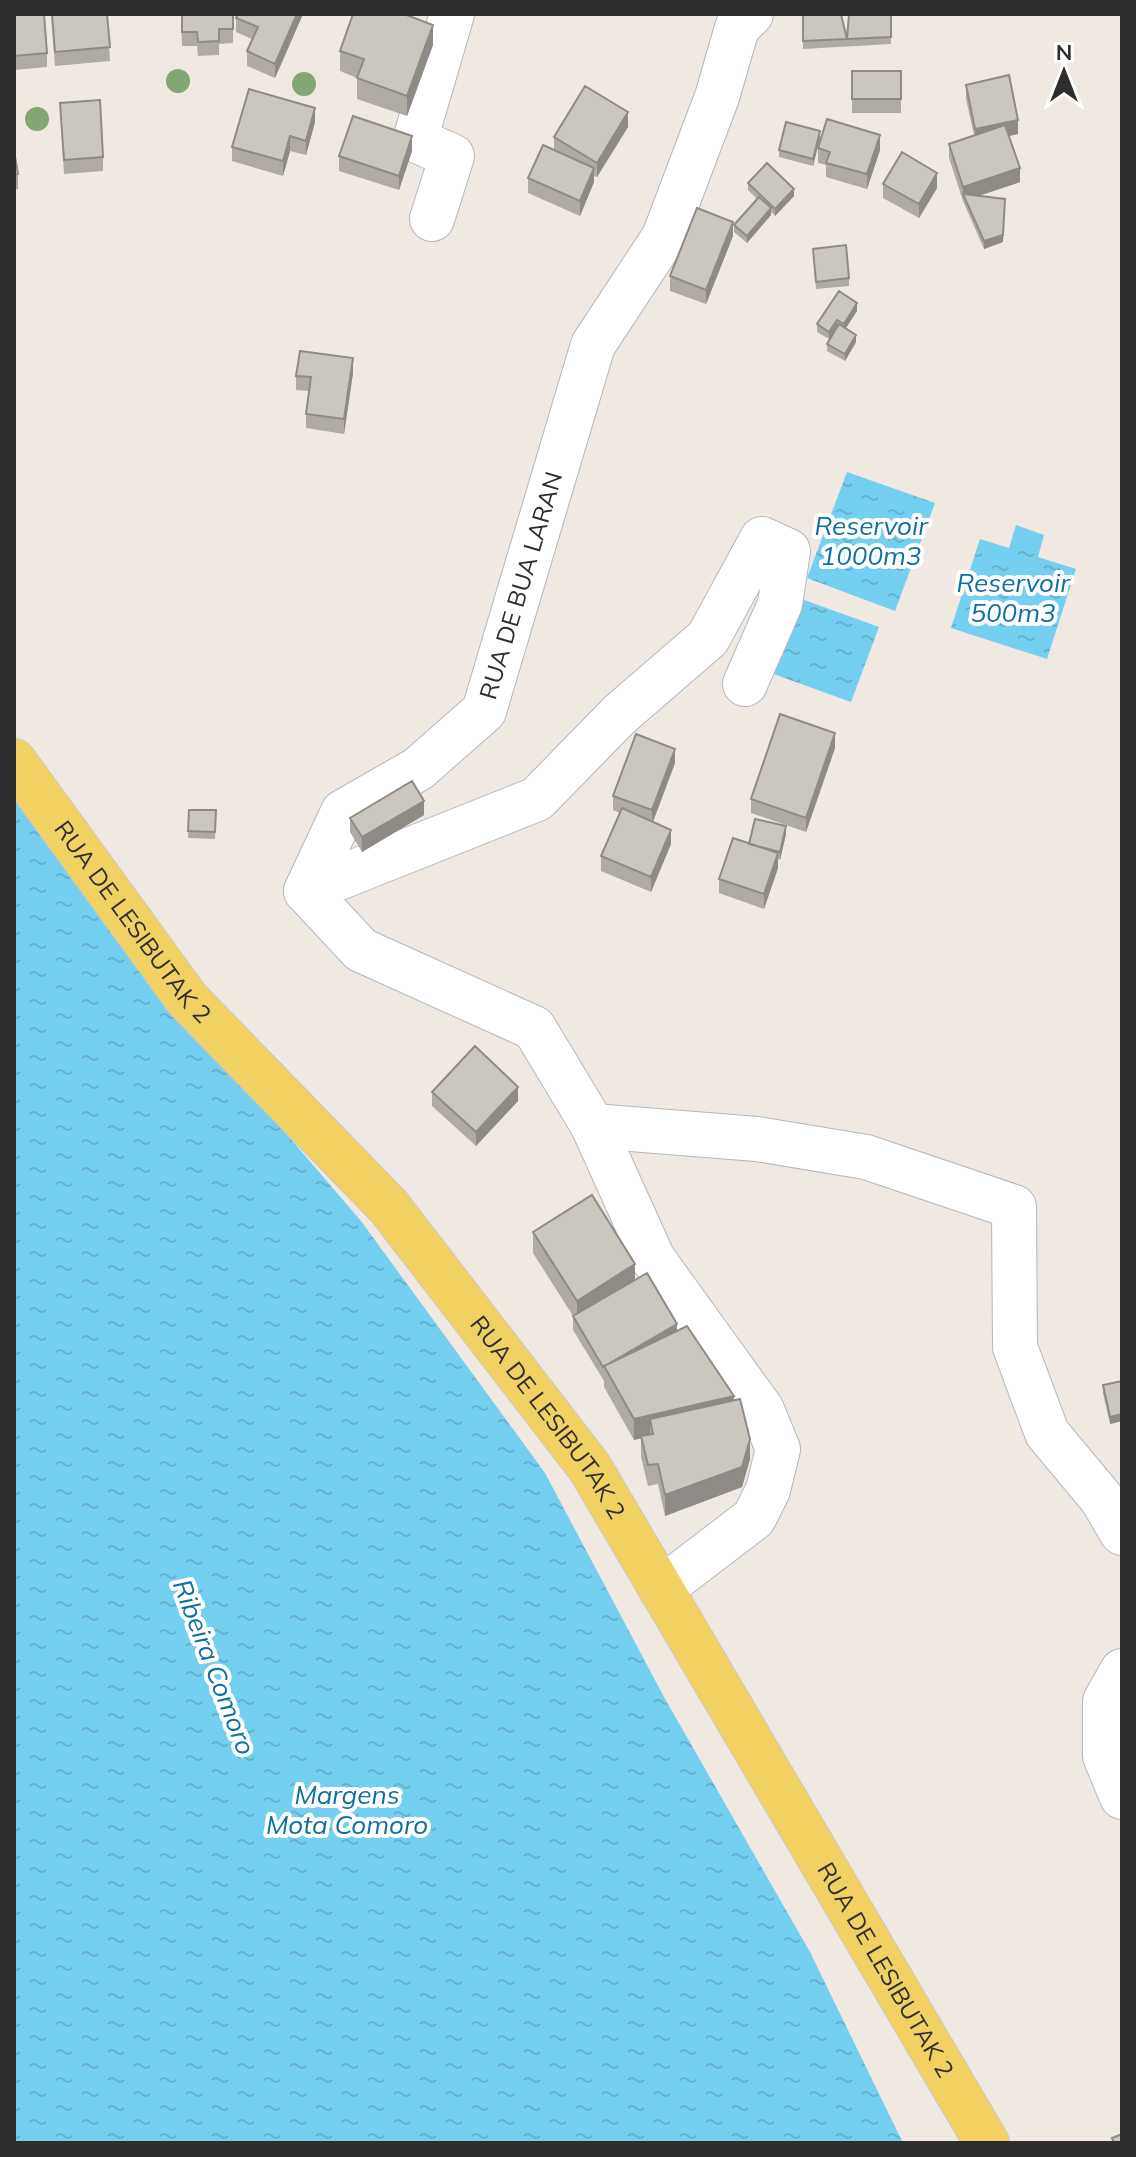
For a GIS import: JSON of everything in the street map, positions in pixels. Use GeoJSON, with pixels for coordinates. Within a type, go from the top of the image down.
{"type":"FeatureCollection","features":[{"type":"Feature","properties":{"kind":"main road","name":"RUA DE LESIBUTAK 2"},"geometry":{"type":"LineString","coordinates":[[14,761],[187,999],[389,1207],[590,1468],[987,2143]]}},
{"type":"Feature","properties":{"kind":"street"},"geometry":{"type":"LineString","coordinates":[[432,219],[452,156],[415,140],[452,14]]}},
{"type":"Feature","properties":{"kind":"street","name":"RUA DE BUA LARAN"},"geometry":{"type":"LineString","coordinates":[[306,891],[343,812],[418,769],[484,711],[593,345],[664,237],[717,97],[737,28],[751,14]]}},
{"type":"Feature","properties":{"kind":"street"},"geometry":{"type":"LineString","coordinates":[[661,1589],[754,1518],[768,1490],[778,1449],[762,1410],[653,1259],[593,1126],[534,1028],[361,950],[306,891],[537,799],[619,715],[708,638],[762,539],[788,551],[780,604],[745,684]]}},
{"type":"Feature","properties":{"kind":"street"},"geometry":{"type":"LineString","coordinates":[[593,1126],[757,1139],[866,1157],[1014,1207],[1015,1347],[1047,1433],[1102,1499],[1122,1533]]}},
{"type":"Feature","properties":{"kind":"street"},"geometry":{"type":"LineString","coordinates":[[1122,1671],[1105,1701],[1105,1756],[1122,1797]]}},
{"type":"Feature","properties":{"kind":"water","name":"Reservoir 1000m3"},"geometry":{"type":"Polygon","coordinates":[[[847,472],[935,503],[895,611],[807,578],[847,472]]]}},
{"type":"Feature","properties":{"kind":"water","name":"Reservoir 500m3"},"geometry":{"type":"Polygon","coordinates":[[[1016,525],[1044,535],[1038,557],[1076,569],[1047,659],[951,628],[980,539],[1009,548],[1016,525]]]}},
{"type":"Feature","properties":{"kind":"water"},"geometry":{"type":"Polygon","coordinates":[[[796,597],[879,627],[851,702],[768,672],[796,597]]]}},
{"type":"Feature","properties":{"kind":"water","name":"Margens Mota Comoro"},"geometry":{"type":"Polygon","coordinates":[[[14,788],[123,943],[361,1221],[545,1473],[664,1697],[810,1952],[903,2143],[14,2143],[14,788]]]}},
{"type":"Feature","properties":{"kind":"building"},"geometry":{"type":"Polygon","coordinates":[[[14,14],[44,14],[47,53],[14,56],[14,14]]]}},
{"type":"Feature","properties":{"kind":"building"},"geometry":{"type":"Polygon","coordinates":[[[52,14],[107,14],[110,47],[55,52],[52,14]]]}},
{"type":"Feature","properties":{"kind":"building"},"geometry":{"type":"Polygon","coordinates":[[[182,14],[233,14],[233,29],[219,29],[219,41],[198,42],[197,32],[182,32],[182,14]]]}},
{"type":"Feature","properties":{"kind":"building"},"geometry":{"type":"Polygon","coordinates":[[[238,14],[297,14],[275,64],[247,51],[258,27],[236,18],[238,14]]]}},
{"type":"Feature","properties":{"kind":"building"},"geometry":{"type":"Polygon","coordinates":[[[353,14],[404,14],[433,25],[407,96],[357,78],[364,59],[340,51],[353,14]]]}},
{"type":"Feature","properties":{"kind":"building"},"geometry":{"type":"Polygon","coordinates":[[[803,14],[841,14],[847,39],[803,41],[803,14]]]}},
{"type":"Feature","properties":{"kind":"building"},"geometry":{"type":"Polygon","coordinates":[[[849,14],[891,14],[891,37],[847,39],[849,14]]]}},
{"type":"Feature","properties":{"kind":"building"},"geometry":{"type":"Polygon","coordinates":[[[852,71],[901,71],[901,99],[852,99],[852,71]]]}},
{"type":"Feature","properties":{"kind":"building"},"geometry":{"type":"Polygon","coordinates":[[[1009,75],[1018,120],[975,129],[966,85],[1009,75]]]}},
{"type":"Feature","properties":{"kind":"building"},"geometry":{"type":"Polygon","coordinates":[[[585,86],[628,112],[597,163],[554,137],[585,86]]]}},
{"type":"Feature","properties":{"kind":"building"},"geometry":{"type":"Polygon","coordinates":[[[249,89],[315,108],[306,141],[290,136],[283,161],[232,147],[249,89]]]}},
{"type":"Feature","properties":{"kind":"building"},"geometry":{"type":"Polygon","coordinates":[[[100,100],[103,157],[64,160],[60,103],[100,100]]]}},
{"type":"Feature","properties":{"kind":"building"},"geometry":{"type":"Polygon","coordinates":[[[353,116],[412,136],[399,176],[339,156],[353,116]]]}},
{"type":"Feature","properties":{"kind":"building"},"geometry":{"type":"Polygon","coordinates":[[[827,119],[880,135],[867,174],[826,163],[830,152],[818,148],[827,119]]]}},
{"type":"Feature","properties":{"kind":"building"},"geometry":{"type":"Polygon","coordinates":[[[786,122],[820,131],[813,159],[779,150],[786,122]]]}},
{"type":"Feature","properties":{"kind":"building"},"geometry":{"type":"Polygon","coordinates":[[[1005,125],[1020,168],[963,187],[949,144],[1005,125]]]}},
{"type":"Feature","properties":{"kind":"building"},"geometry":{"type":"Polygon","coordinates":[[[543,145],[594,168],[580,201],[528,178],[543,145]]]}},
{"type":"Feature","properties":{"kind":"building"},"geometry":{"type":"Polygon","coordinates":[[[14,151],[18,174],[14,175],[14,151]]]}},
{"type":"Feature","properties":{"kind":"building"},"geometry":{"type":"Polygon","coordinates":[[[902,152],[937,173],[919,204],[883,184],[902,152]]]}},
{"type":"Feature","properties":{"kind":"building"},"geometry":{"type":"Polygon","coordinates":[[[767,163],[794,189],[775,209],[748,183],[767,163]]]}},
{"type":"Feature","properties":{"kind":"building"},"geometry":{"type":"Polygon","coordinates":[[[963,194],[1005,199],[1003,235],[984,241],[963,194]]]}},
{"type":"Feature","properties":{"kind":"building"},"geometry":{"type":"Polygon","coordinates":[[[759,197],[771,208],[747,236],[734,225],[759,197]]]}},
{"type":"Feature","properties":{"kind":"building"},"geometry":{"type":"Polygon","coordinates":[[[697,208],[733,222],[706,290],[670,276],[697,208]]]}},
{"type":"Feature","properties":{"kind":"building"},"geometry":{"type":"Polygon","coordinates":[[[846,245],[849,278],[816,282],[813,249],[846,245]]]}},
{"type":"Feature","properties":{"kind":"building"},"geometry":{"type":"Polygon","coordinates":[[[839,291],[857,303],[844,324],[837,320],[829,332],[817,324],[839,291]]]}},
{"type":"Feature","properties":{"kind":"building"},"geometry":{"type":"Polygon","coordinates":[[[839,324],[856,335],[845,354],[827,344],[839,324]]]}},
{"type":"Feature","properties":{"kind":"building"},"geometry":{"type":"Polygon","coordinates":[[[300,351],[353,358],[344,419],[306,414],[311,377],[296,376],[300,351]]]}},
{"type":"Feature","properties":{"kind":"building"},"geometry":{"type":"Polygon","coordinates":[[[780,714],[835,733],[806,818],[751,799],[780,714]]]}},
{"type":"Feature","properties":{"kind":"building"},"geometry":{"type":"Polygon","coordinates":[[[636,734],[675,749],[652,810],[613,796],[636,734]]]}},
{"type":"Feature","properties":{"kind":"building"},"geometry":{"type":"Polygon","coordinates":[[[412,781],[424,801],[362,837],[350,818],[412,781]]]}},
{"type":"Feature","properties":{"kind":"building"},"geometry":{"type":"Polygon","coordinates":[[[622,808],[671,830],[651,877],[601,856],[622,808]]]}},
{"type":"Feature","properties":{"kind":"building"},"geometry":{"type":"Polygon","coordinates":[[[189,810],[216,810],[215,832],[188,831],[189,810]]]}},
{"type":"Feature","properties":{"kind":"building"},"geometry":{"type":"Polygon","coordinates":[[[755,819],[786,826],[780,852],[749,844],[755,819]]]}},
{"type":"Feature","properties":{"kind":"building"},"geometry":{"type":"Polygon","coordinates":[[[733,838],[778,853],[764,894],[719,879],[733,838]]]}},
{"type":"Feature","properties":{"kind":"building"},"geometry":{"type":"Polygon","coordinates":[[[475,1046],[518,1087],[476,1132],[432,1092],[475,1046]]]}},
{"type":"Feature","properties":{"kind":"building"},"geometry":{"type":"Polygon","coordinates":[[[592,1195],[635,1264],[577,1301],[533,1232],[592,1195]]]}},
{"type":"Feature","properties":{"kind":"building"},"geometry":{"type":"Polygon","coordinates":[[[647,1273],[677,1324],[603,1367],[573,1316],[647,1273]]]}},
{"type":"Feature","properties":{"kind":"building"},"geometry":{"type":"Polygon","coordinates":[[[687,1326],[734,1396],[634,1419],[604,1366],[687,1326]]]}},
{"type":"Feature","properties":{"kind":"building"},"geometry":{"type":"Polygon","coordinates":[[[1122,1381],[1122,1414],[1110,1417],[1103,1385],[1122,1381]]]}},
{"type":"Feature","properties":{"kind":"building"},"geometry":{"type":"Polygon","coordinates":[[[740,1399],[750,1439],[742,1467],[665,1495],[658,1464],[648,1465],[641,1436],[653,1434],[650,1419],[740,1399]]]}},
{"type":"Feature","properties":{"kind":"building"},"geometry":{"type":"Polygon","coordinates":[[[1122,2134],[1122,2143],[1114,2143],[1112,2138],[1122,2134]]]}},
{"type":"Feature","properties":{"kind":"water label","name":"Ribeira Comoro"},"geometry":{"type":"Point","coordinates":[214,1667]}}]}
